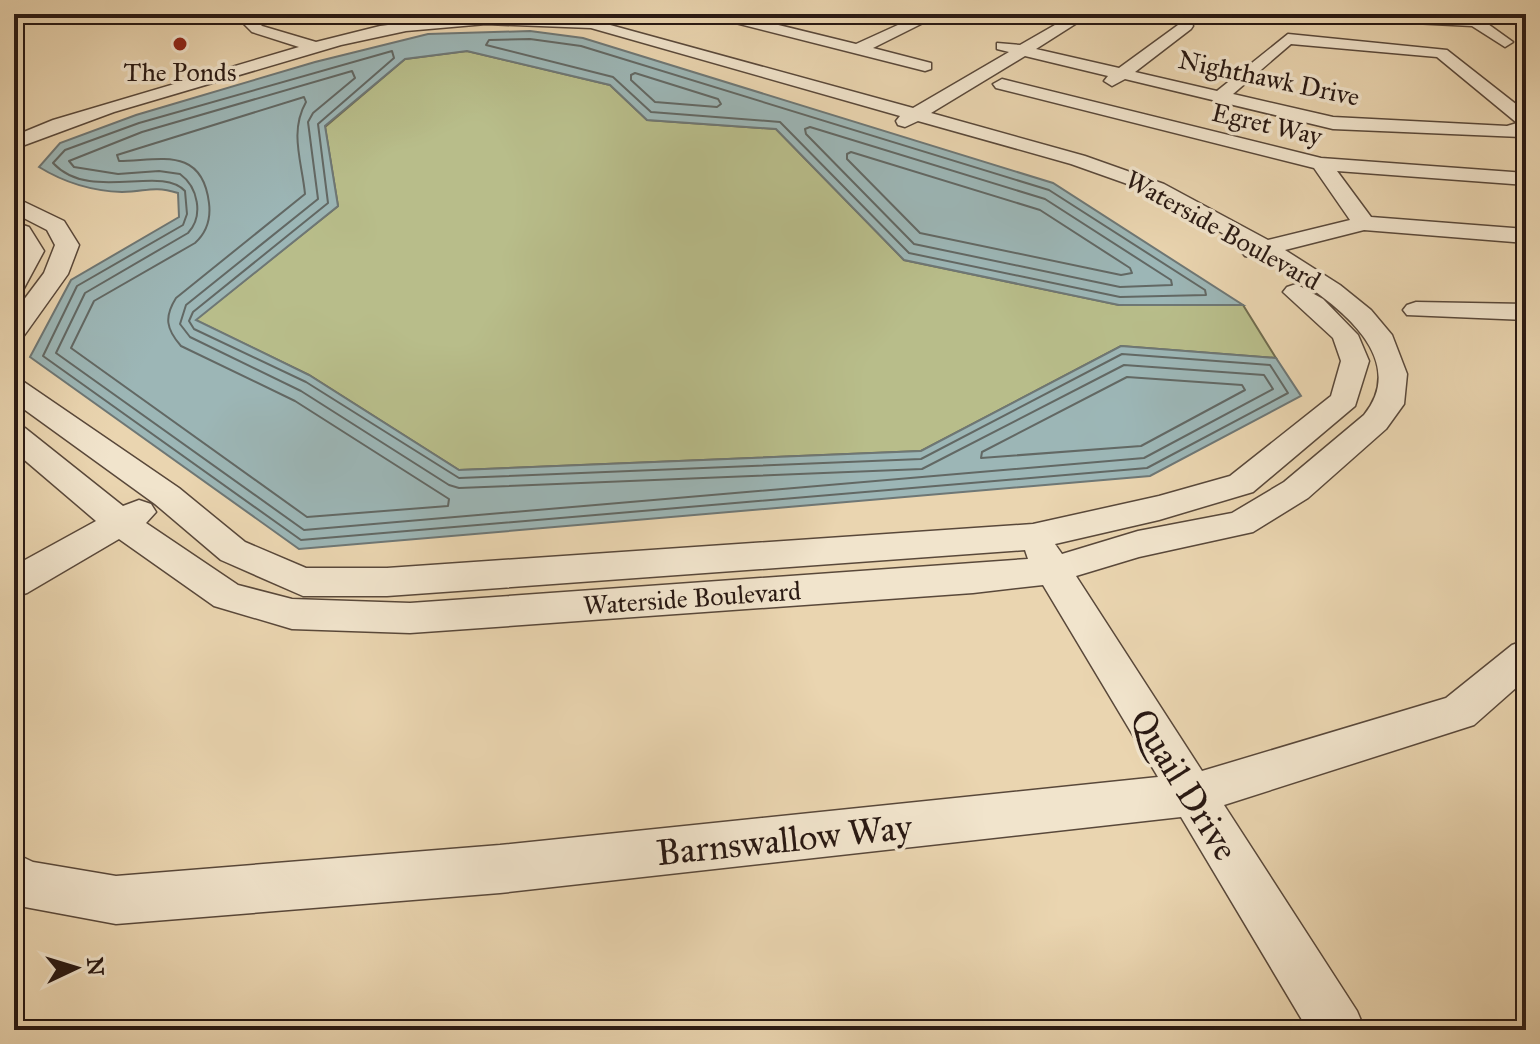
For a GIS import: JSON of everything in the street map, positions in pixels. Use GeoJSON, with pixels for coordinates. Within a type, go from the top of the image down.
{"type":"FeatureCollection","features":[{"type":"Feature","properties":{"kind":"street"},"geometry":{"type":"LineString","coordinates":[[254,14],[250,23],[257,29],[324,50]]}},
{"type":"Feature","properties":{"kind":"street"},"geometry":{"type":"LineString","coordinates":[[717,14],[925,66]]}},
{"type":"Feature","properties":{"kind":"street"},"geometry":{"type":"LineString","coordinates":[[858,49],[934,14]]}},
{"type":"Feature","properties":{"kind":"street"},"geometry":{"type":"LineString","coordinates":[[899,114],[1003,46],[1062,14]]}},
{"type":"Feature","properties":{"kind":"street"},"geometry":{"type":"LineString","coordinates":[[899,114],[1023,50],[1084,14]]}},
{"type":"Feature","properties":{"kind":"street"},"geometry":{"type":"LineString","coordinates":[[1079,104],[1186,26],[1181,14]]}},
{"type":"Feature","properties":{"kind":"street"},"geometry":{"type":"LineString","coordinates":[[1315,14],[1469,18],[1505,42]]}},
{"type":"Feature","properties":{"kind":"street"},"geometry":{"type":"LineString","coordinates":[[706,61],[808,19]]}},
{"type":"Feature","properties":{"kind":"street","name":"Waterside Boulevard"},"geometry":{"type":"LineString","coordinates":[[14,143],[62,122],[324,50],[378,31],[452,21],[585,30],[899,114],[1106,180],[1331,290],[1362,316],[1382,341],[1393,374],[1389,404],[1375,422],[1296,490],[1241,523],[1138,544],[1043,554],[387,582],[303,582],[233,551],[167,496],[14,388]]}},
{"type":"Feature","properties":{"kind":"street","name":"Nighthawk Drive"},"geometry":{"type":"LineString","coordinates":[[1003,46],[1333,123],[1507,132],[1521,131],[1526,123],[1441,53],[1285,33],[1222,95]]}},
{"type":"Feature","properties":{"kind":"street"},"geometry":{"type":"LineString","coordinates":[[248,41],[287,60]]}},
{"type":"Feature","properties":{"kind":"street","name":"Waterside Boulevard"},"geometry":{"type":"LineString","coordinates":[[14,160],[64,130],[287,60]]}},
{"type":"Feature","properties":{"kind":"street","name":"Egret Way"},"geometry":{"type":"LineString","coordinates":[[1002,84],[1321,164],[1526,179]]}},
{"type":"Feature","properties":{"kind":"street"},"geometry":{"type":"LineString","coordinates":[[1496,97],[1526,99]]}},
{"type":"Feature","properties":{"kind":"street"},"geometry":{"type":"LineString","coordinates":[[1321,164],[1364,223]]}},
{"type":"Feature","properties":{"kind":"street"},"geometry":{"type":"LineString","coordinates":[[14,285],[32,251],[21,232],[16,212]]}},
{"type":"Feature","properties":{"kind":"street"},"geometry":{"type":"LineString","coordinates":[[14,331],[56,274],[67,245],[56,226],[16,212]]}},
{"type":"Feature","properties":{"kind":"street"},"geometry":{"type":"LineString","coordinates":[[1253,251],[1364,223],[1526,236]]}},
{"type":"Feature","properties":{"kind":"street","name":"Waterside Boulevard"},"geometry":{"type":"LineString","coordinates":[[14,435],[120,522],[227,596],[292,614],[410,618],[957,580],[1043,554],[1159,508],[1241,484],[1345,400],[1355,361],[1345,335],[1253,251]]}},
{"type":"Feature","properties":{"kind":"street"},"geometry":{"type":"LineString","coordinates":[[1416,310],[1526,312]]}},
{"type":"Feature","properties":{"kind":"street"},"geometry":{"type":"LineString","coordinates":[[14,583],[167,496]]}},
{"type":"Feature","properties":{"kind":"street","name":"Quail Drive"},"geometry":{"type":"LineString","coordinates":[[1043,554],[1338,1030]]}},
{"type":"Feature","properties":{"kind":"street","name":"Barnswallow Way"},"geometry":{"type":"LineString","coordinates":[[14,877],[21,884],[116,900],[500,869],[1191,795],[1459,712],[1526,656]]}},
{"type":"Feature","properties":{"kind":"green space"},"geometry":{"type":"Polygon","coordinates":[[[467,51],[610,85],[647,120],[776,129],[904,260],[1119,305],[1243,305],[1276,358],[1121,346],[921,451],[459,470],[309,375],[195,320],[338,206],[325,127],[405,59],[467,51]]]}},
{"type":"Feature","properties":{"kind":"water"},"geometry":{"type":"Polygon","coordinates":[[[530,31],[583,38],[1053,183],[1243,305],[1119,305],[904,260],[776,129],[647,120],[610,85],[467,51],[405,59],[325,126],[338,206],[196,320],[309,375],[459,470],[921,451],[1121,346],[1276,358],[1301,396],[1150,476],[299,549],[30,357],[71,280],[179,217],[178,193],[155,189],[122,192],[89,188],[39,167],[60,143],[136,115],[315,62],[428,34],[530,31]]]}},
{"type":"Feature","properties":{"kind":"place","name":"The Ponds"},"geometry":{"type":"Point","coordinates":[180,44]}}]}
